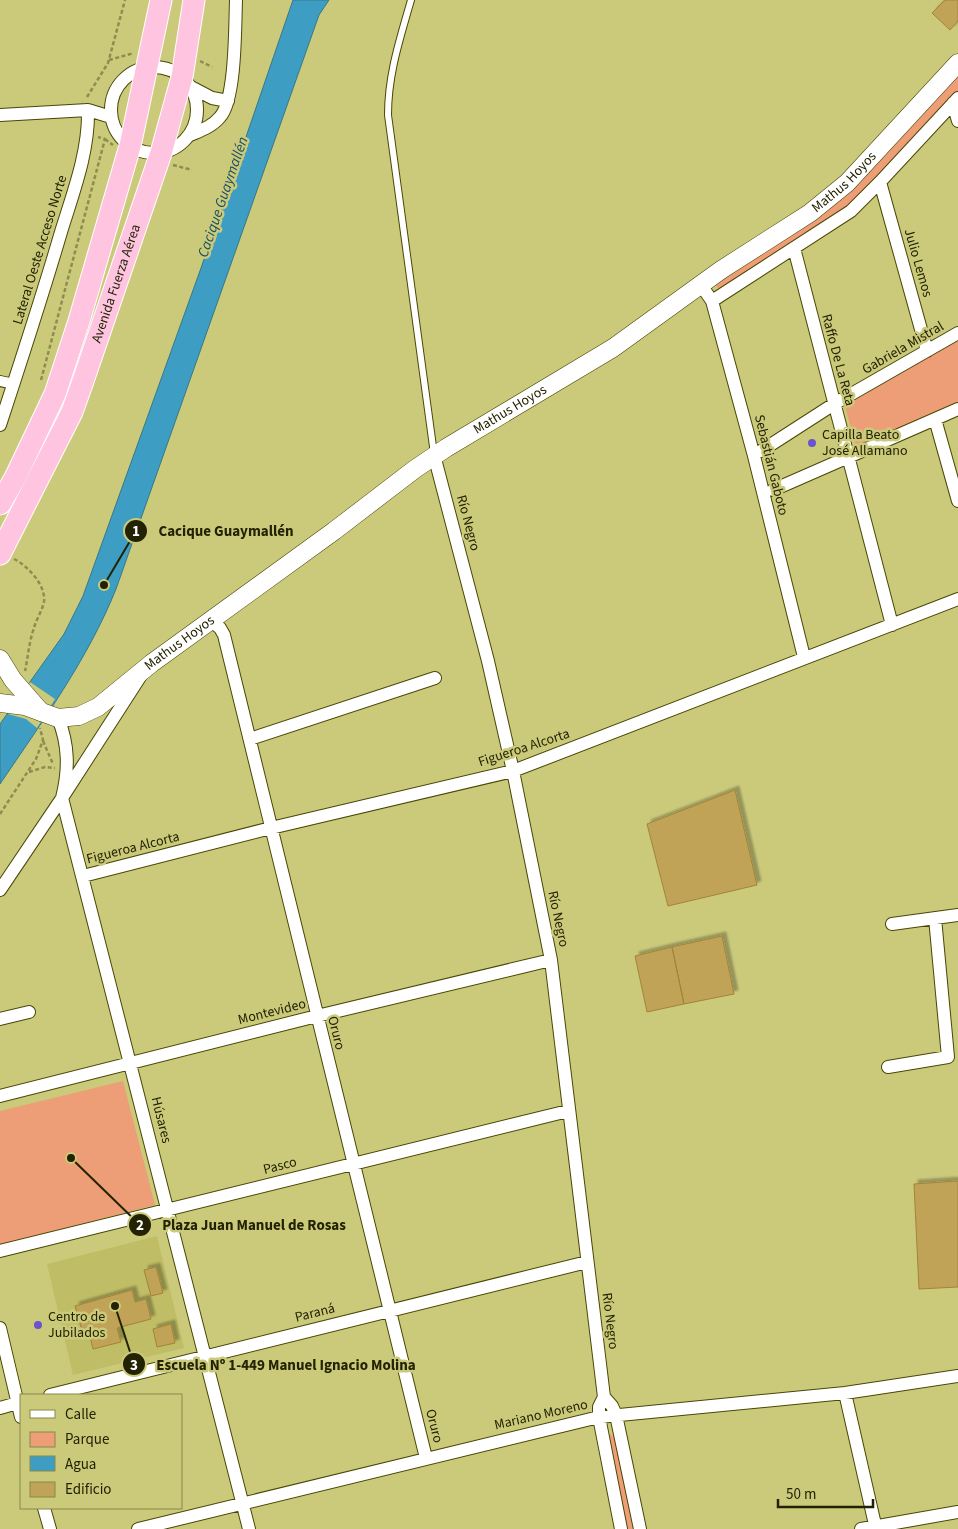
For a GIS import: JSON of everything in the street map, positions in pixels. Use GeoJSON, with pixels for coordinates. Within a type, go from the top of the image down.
{"type":"FeatureCollection","features":[{"type":"Feature","properties":{"kind":"highway","name":"Avenida Fuerza Aérea"},"geometry":{"type":"LineString","coordinates":[[0,504],[15,478],[55,394],[79,321],[130,146],[161,0]]}},
{"type":"Feature","properties":{"kind":"highway","name":"Avenida Fuerza Aérea"},"geometry":{"type":"LineString","coordinates":[[1,553],[72,412],[186,82],[194,0]]}},
{"type":"Feature","properties":{"kind":"main road","name":"Mathus Hoyos"},"geometry":{"type":"LineString","coordinates":[[14,697],[46,717],[79,716],[98,707],[146,667],[334,532],[434,456],[613,348],[701,284],[831,198],[848,183],[958,63]]}},
{"type":"Feature","properties":{"kind":"main road"},"geometry":{"type":"LineString","coordinates":[[0,659],[14,697]]}},
{"type":"Feature","properties":{"kind":"street"},"geometry":{"type":"LineString","coordinates":[[228,101],[212,98],[166,69],[148,67],[134,71],[122,80],[114,92],[110,104],[111,117],[114,128],[130,146],[145,152],[161,153],[173,149],[188,136],[209,126],[219,118],[224,112],[228,101],[232,71],[236,0]]}},
{"type":"Feature","properties":{"kind":"street"},"geometry":{"type":"LineString","coordinates":[[186,82],[195,98],[197,110],[196,121],[188,136]]}},
{"type":"Feature","properties":{"kind":"street"},"geometry":{"type":"LineString","coordinates":[[88,110],[114,92]]}},
{"type":"Feature","properties":{"kind":"street"},"geometry":{"type":"LineString","coordinates":[[956,101],[958,121]]}},
{"type":"Feature","properties":{"kind":"street","name":"Mathus Hoyos"},"geometry":{"type":"LineString","coordinates":[[712,301],[851,211],[956,101]]}},
{"type":"Feature","properties":{"kind":"street"},"geometry":{"type":"LineString","coordinates":[[0,115],[88,110],[111,117]]}},
{"type":"Feature","properties":{"kind":"street","name":"Lateral Oeste Acceso Norte"},"geometry":{"type":"LineString","coordinates":[[0,425],[35,320],[80,172],[87,134],[88,110]]}},
{"type":"Feature","properties":{"kind":"street","name":"Julio Lemos"},"geometry":{"type":"LineString","coordinates":[[880,182],[927,352]]}},
{"type":"Feature","properties":{"kind":"street","name":"Raffo De La Reta"},"geometry":{"type":"LineString","coordinates":[[794,248],[892,625]]}},
{"type":"Feature","properties":{"kind":"street","name":"Sebastián Gaboto"},"geometry":{"type":"LineString","coordinates":[[701,284],[712,301],[754,456],[804,657]]}},
{"type":"Feature","properties":{"kind":"street","name":"Gabriela Mistral"},"geometry":{"type":"LineString","coordinates":[[761,451],[834,404],[958,333]]}},
{"type":"Feature","properties":{"kind":"street"},"geometry":{"type":"LineString","coordinates":[[0,381],[14,384]]}},
{"type":"Feature","properties":{"kind":"street"},"geometry":{"type":"LineString","coordinates":[[773,490],[958,409]]}},
{"type":"Feature","properties":{"kind":"street"},"geometry":{"type":"LineString","coordinates":[[935,419],[958,501]]}},
{"type":"Feature","properties":{"kind":"street","name":"Río Negro"},"geometry":{"type":"LineString","coordinates":[[434,456],[488,661],[513,771],[551,960],[604,1397],[599,1407],[599,1417],[621,1529]]}},
{"type":"Feature","properties":{"kind":"street","name":"Figueroa Alcorta"},"geometry":{"type":"LineString","coordinates":[[83,876],[271,828],[513,771],[958,599]]}},
{"type":"Feature","properties":{"kind":"street","name":"Oruro"},"geometry":{"type":"LineString","coordinates":[[210,620],[220,628],[224,635],[426,1458]]}},
{"type":"Feature","properties":{"kind":"street"},"geometry":{"type":"LineString","coordinates":[[0,890],[146,667]]}},
{"type":"Feature","properties":{"kind":"street"},"geometry":{"type":"LineString","coordinates":[[250,739],[435,678]]}},
{"type":"Feature","properties":{"kind":"street","name":"Húsares"},"geometry":{"type":"LineString","coordinates":[[46,717],[64,736],[68,755],[66,781],[62,798],[131,1063],[241,1504],[249,1529]]}},
{"type":"Feature","properties":{"kind":"street"},"geometry":{"type":"LineString","coordinates":[[892,924],[958,915]]}},
{"type":"Feature","properties":{"kind":"street"},"geometry":{"type":"LineString","coordinates":[[888,1067],[948,1057],[953,1044],[935,918]]}},
{"type":"Feature","properties":{"kind":"street","name":"Montevideo"},"geometry":{"type":"LineString","coordinates":[[0,1096],[317,1016],[551,960]]}},
{"type":"Feature","properties":{"kind":"street"},"geometry":{"type":"LineString","coordinates":[[0,1019],[28,1012]]}},
{"type":"Feature","properties":{"kind":"street","name":"Pasco"},"geometry":{"type":"LineString","coordinates":[[0,1251],[568,1111]]}},
{"type":"Feature","properties":{"kind":"street","name":"Paraná"},"geometry":{"type":"LineString","coordinates":[[54,1394],[587,1262]]}},
{"type":"Feature","properties":{"kind":"street"},"geometry":{"type":"LineString","coordinates":[[0,1328],[20,1403],[0,1408]]}},
{"type":"Feature","properties":{"kind":"street","name":"Mariano Moreno"},"geometry":{"type":"LineString","coordinates":[[138,1529],[599,1417],[845,1392],[958,1376]]}},
{"type":"Feature","properties":{"kind":"street"},"geometry":{"type":"LineString","coordinates":[[845,1392],[876,1528]]}},
{"type":"Feature","properties":{"kind":"street","name":"Río Negro"},"geometry":{"type":"LineString","coordinates":[[604,1397],[612,1406],[616,1415],[640,1529]]}},
{"type":"Feature","properties":{"kind":"street"},"geometry":{"type":"LineString","coordinates":[[44,1509],[50,1529]]}},
{"type":"Feature","properties":{"kind":"street"},"geometry":{"type":"LineString","coordinates":[[861,1529],[876,1528],[958,1512]]}},
{"type":"Feature","properties":{"kind":"lane"},"geometry":{"type":"LineString","coordinates":[[411,0],[393,65],[388,92],[388,115],[434,456]]}},
{"type":"Feature","properties":{"kind":"path"},"geometry":{"type":"LineString","coordinates":[[1,553],[25,565],[36,578],[44,602],[34,628],[25,671],[14,697]]}},
{"type":"Feature","properties":{"kind":"path"},"geometry":{"type":"LineString","coordinates":[[0,814],[36,758],[42,740],[46,717]]}},
{"type":"Feature","properties":{"kind":"path"},"geometry":{"type":"LineString","coordinates":[[28,772],[45,767],[56,768]]}},
{"type":"Feature","properties":{"kind":"shaded area"},"geometry":{"type":"Polygon","coordinates":[[[157,1236],[184,1348],[73,1375],[47,1264],[157,1236]]]}},
{"type":"Feature","properties":{"kind":"green space"},"geometry":{"type":"Polygon","coordinates":[[[958,75],[958,95],[846,209],[721,290],[711,282],[833,199],[958,75]]]}},
{"type":"Feature","properties":{"kind":"green space"},"geometry":{"type":"Polygon","coordinates":[[[958,339],[958,402],[856,447],[845,406],[958,339]]]}},
{"type":"Feature","properties":{"kind":"green space"},"geometry":{"type":"Polygon","coordinates":[[[123,1081],[155,1205],[0,1245],[0,1111],[123,1081]]]}},
{"type":"Feature","properties":{"kind":"green space"},"geometry":{"type":"Polygon","coordinates":[[[610,1434],[616,1438],[634,1529],[626,1529],[607,1440],[610,1434]]]}},
{"type":"Feature","properties":{"kind":"water"},"geometry":{"type":"Polygon","coordinates":[[[293,0],[329,0],[319,15],[116,589],[105,615],[78,665],[48,714],[0,784],[0,724],[64,634],[83,596],[201,268],[293,0]]]}},
{"type":"Feature","properties":{"kind":"pier"},"geometry":{"type":"Polygon","coordinates":[[[30,682],[55,699],[37,728],[26,719],[8,714],[30,682]]]}},
{"type":"Feature","properties":{"kind":"building"},"geometry":{"type":"Polygon","coordinates":[[[945,0],[958,0],[958,21],[950,30],[932,13],[945,0]]]}},
{"type":"Feature","properties":{"kind":"building"},"geometry":{"type":"Polygon","coordinates":[[[735,790],[757,885],[668,906],[647,824],[735,790]]]}},
{"type":"Feature","properties":{"kind":"building"},"geometry":{"type":"Polygon","coordinates":[[[722,936],[734,994],[684,1004],[672,947],[722,936]]]}},
{"type":"Feature","properties":{"kind":"building"},"geometry":{"type":"Polygon","coordinates":[[[672,947],[684,1004],[647,1012],[635,956],[672,947]]]}},
{"type":"Feature","properties":{"kind":"building"},"geometry":{"type":"Polygon","coordinates":[[[958,1181],[958,1287],[919,1289],[914,1184],[958,1181]]]}},
{"type":"Feature","properties":{"kind":"building"},"geometry":{"type":"Polygon","coordinates":[[[156,1267],[163,1293],[151,1296],[144,1270],[156,1267]]]}},
{"type":"Feature","properties":{"kind":"building"},"geometry":{"type":"Polygon","coordinates":[[[132,1290],[135,1302],[146,1299],[151,1319],[117,1328],[121,1342],[93,1349],[89,1332],[83,1334],[75,1306],[132,1290]]]}},
{"type":"Feature","properties":{"kind":"building"},"geometry":{"type":"Polygon","coordinates":[[[171,1324],[175,1343],[157,1347],[153,1329],[171,1324]]]}},
{"type":"Feature","properties":{"kind":"place","name":"Capilla Beato José Allamano"},"geometry":{"type":"Point","coordinates":[812,443]}},
{"type":"Feature","properties":{"kind":"place","name":"Cacique Guaymallén"},"geometry":{"type":"Point","coordinates":[104,585]}},
{"type":"Feature","properties":{"kind":"place","name":"Plaza Juan Manuel de Rosas"},"geometry":{"type":"Point","coordinates":[71,1158]}},
{"type":"Feature","properties":{"kind":"place","name":"Escuela Nº 1-449 Manuel Ignacio Molina"},"geometry":{"type":"Point","coordinates":[115,1306]}},
{"type":"Feature","properties":{"kind":"place","name":"Centro de Jubilados"},"geometry":{"type":"Point","coordinates":[38,1325]}}]}
